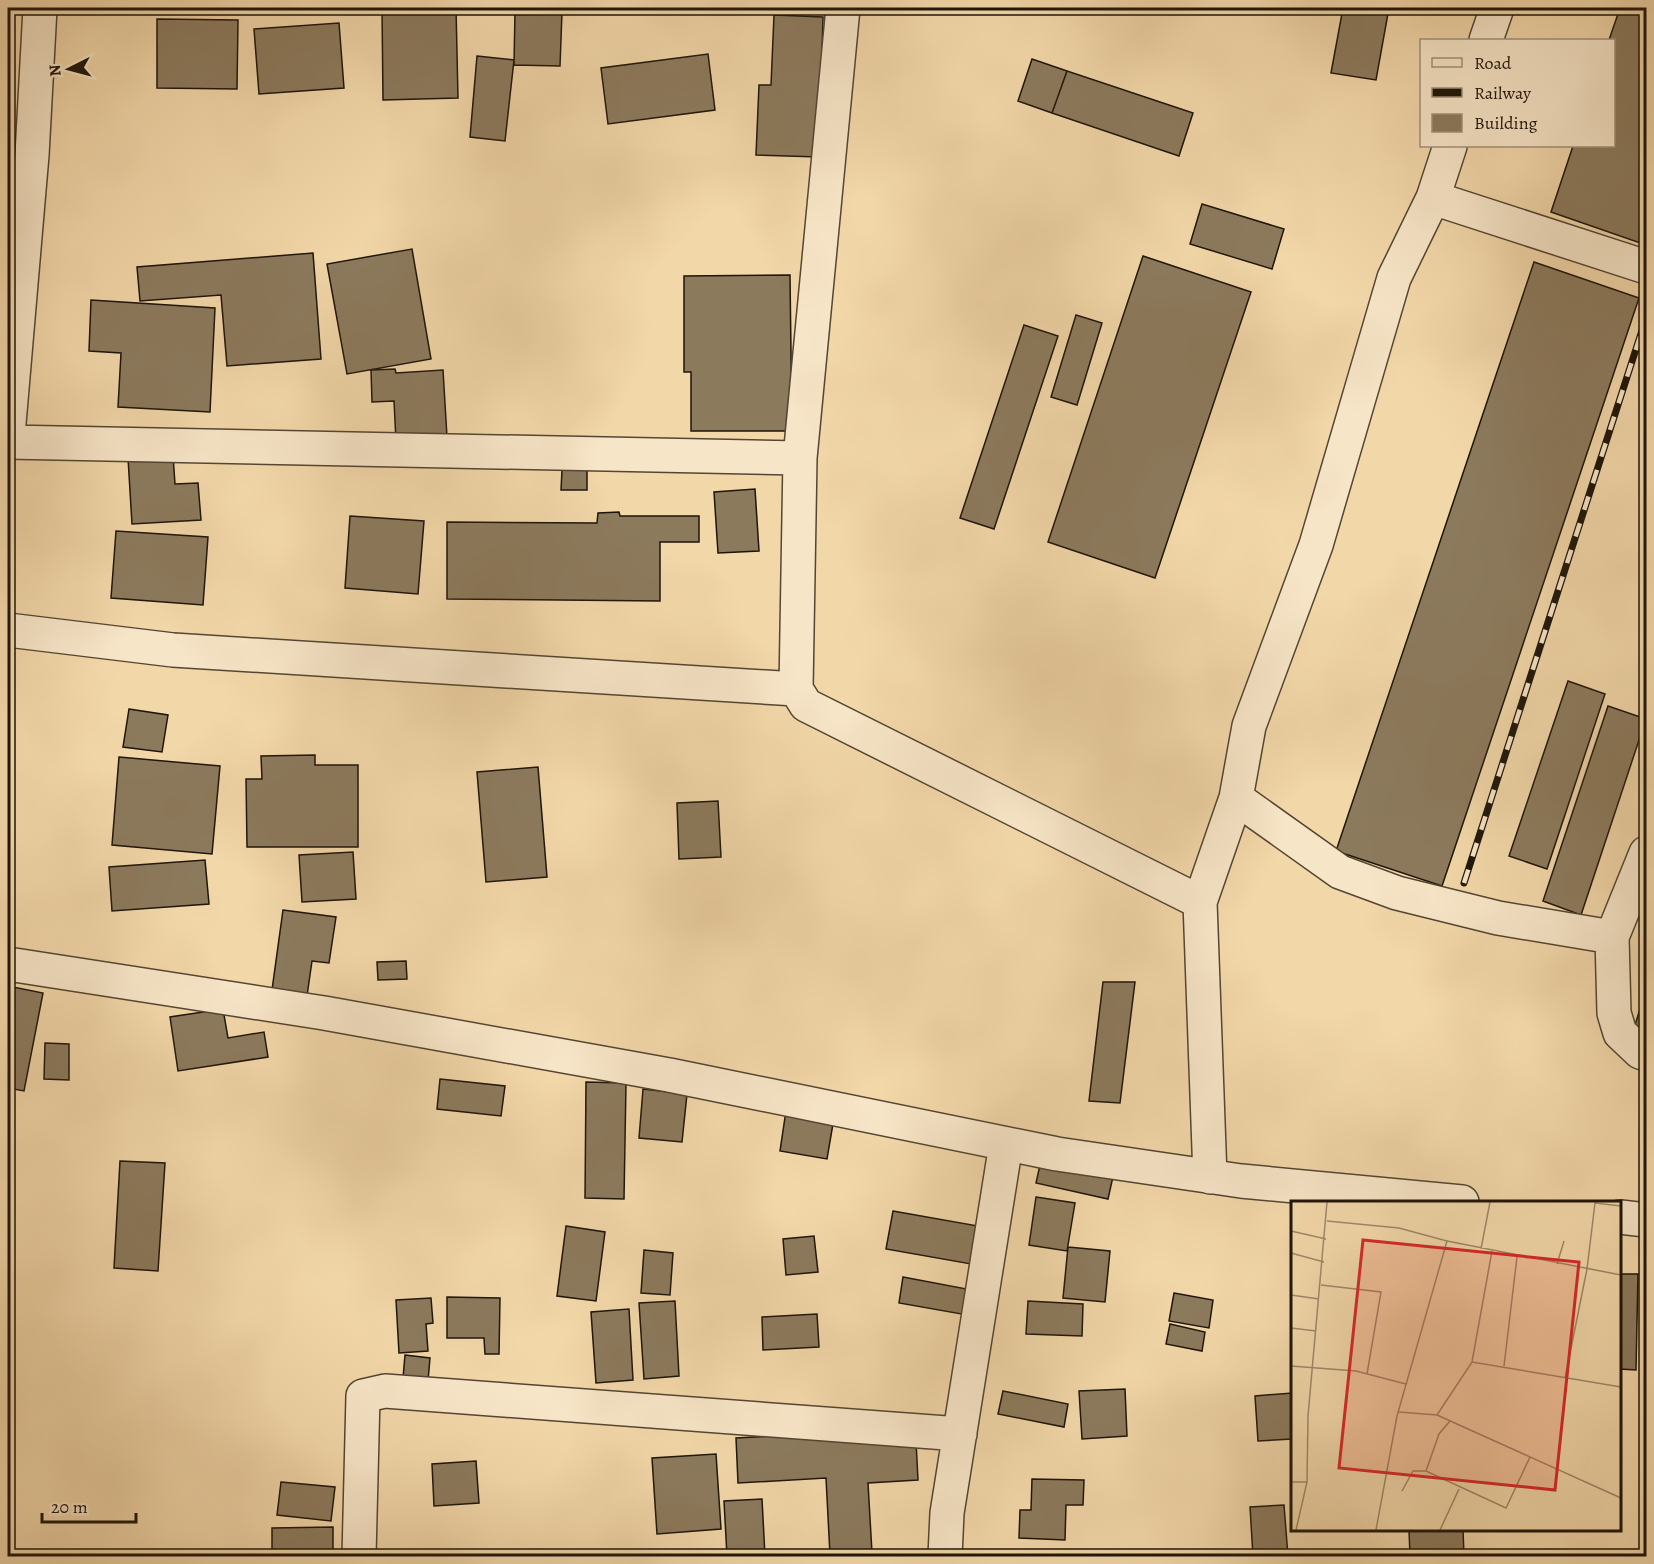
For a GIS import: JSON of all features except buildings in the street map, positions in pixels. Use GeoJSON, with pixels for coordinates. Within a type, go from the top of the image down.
{"type":"FeatureCollection","features":[{"type":"Feature","properties":{"kind":"street"},"geometry":{"type":"LineString","coordinates":[[8,435],[20,153],[40,8]]}},
{"type":"Feature","properties":{"kind":"street"},"geometry":{"type":"LineString","coordinates":[[828,8],[843,8],[800,458],[796,689],[806,705],[1200,902]]}},
{"type":"Feature","properties":{"kind":"street"},"geometry":{"type":"LineString","coordinates":[[1486,39],[1497,8]]}},
{"type":"Feature","properties":{"kind":"street"},"geometry":{"type":"LineString","coordinates":[[1210,1177],[1200,902],[1236,798],[1249,726],[1316,545],[1394,278],[1433,198],[1450,147]]}},
{"type":"Feature","properties":{"kind":"street"},"geometry":{"type":"LineString","coordinates":[[1433,198],[1647,267]]}},
{"type":"Feature","properties":{"kind":"street"},"geometry":{"type":"LineString","coordinates":[[8,442],[800,458]]}},
{"type":"Feature","properties":{"kind":"street"},"geometry":{"type":"LineString","coordinates":[[8,630],[173,650],[796,689]]}},
{"type":"Feature","properties":{"kind":"street"},"geometry":{"type":"LineString","coordinates":[[1236,798],[1340,872],[1397,893],[1498,918],[1612,937]]}},
{"type":"Feature","properties":{"kind":"street"},"geometry":{"type":"LineString","coordinates":[[1647,853],[1612,937],[1613,1002],[1620,1033],[1640,1052],[1647,1053]]}},
{"type":"Feature","properties":{"kind":"street"},"geometry":{"type":"LineString","coordinates":[[8,964],[324,1013],[634,1068],[1057,1154],[1252,1183],[1441,1201]]}},
{"type":"Feature","properties":{"kind":"street"},"geometry":{"type":"LineString","coordinates":[[945,1557],[947,1513],[1006,1144]]}},
{"type":"Feature","properties":{"kind":"street"},"geometry":{"type":"LineString","coordinates":[[1621,1217],[1647,1220]]}},
{"type":"Feature","properties":{"kind":"street"},"geometry":{"type":"LineString","coordinates":[[359,1557],[363,1396],[385,1391],[960,1434]]}},
{"type":"Feature","properties":{"kind":"railway"},"geometry":{"type":"LineString","coordinates":[[1464,883],[1646,318]]}}]}
